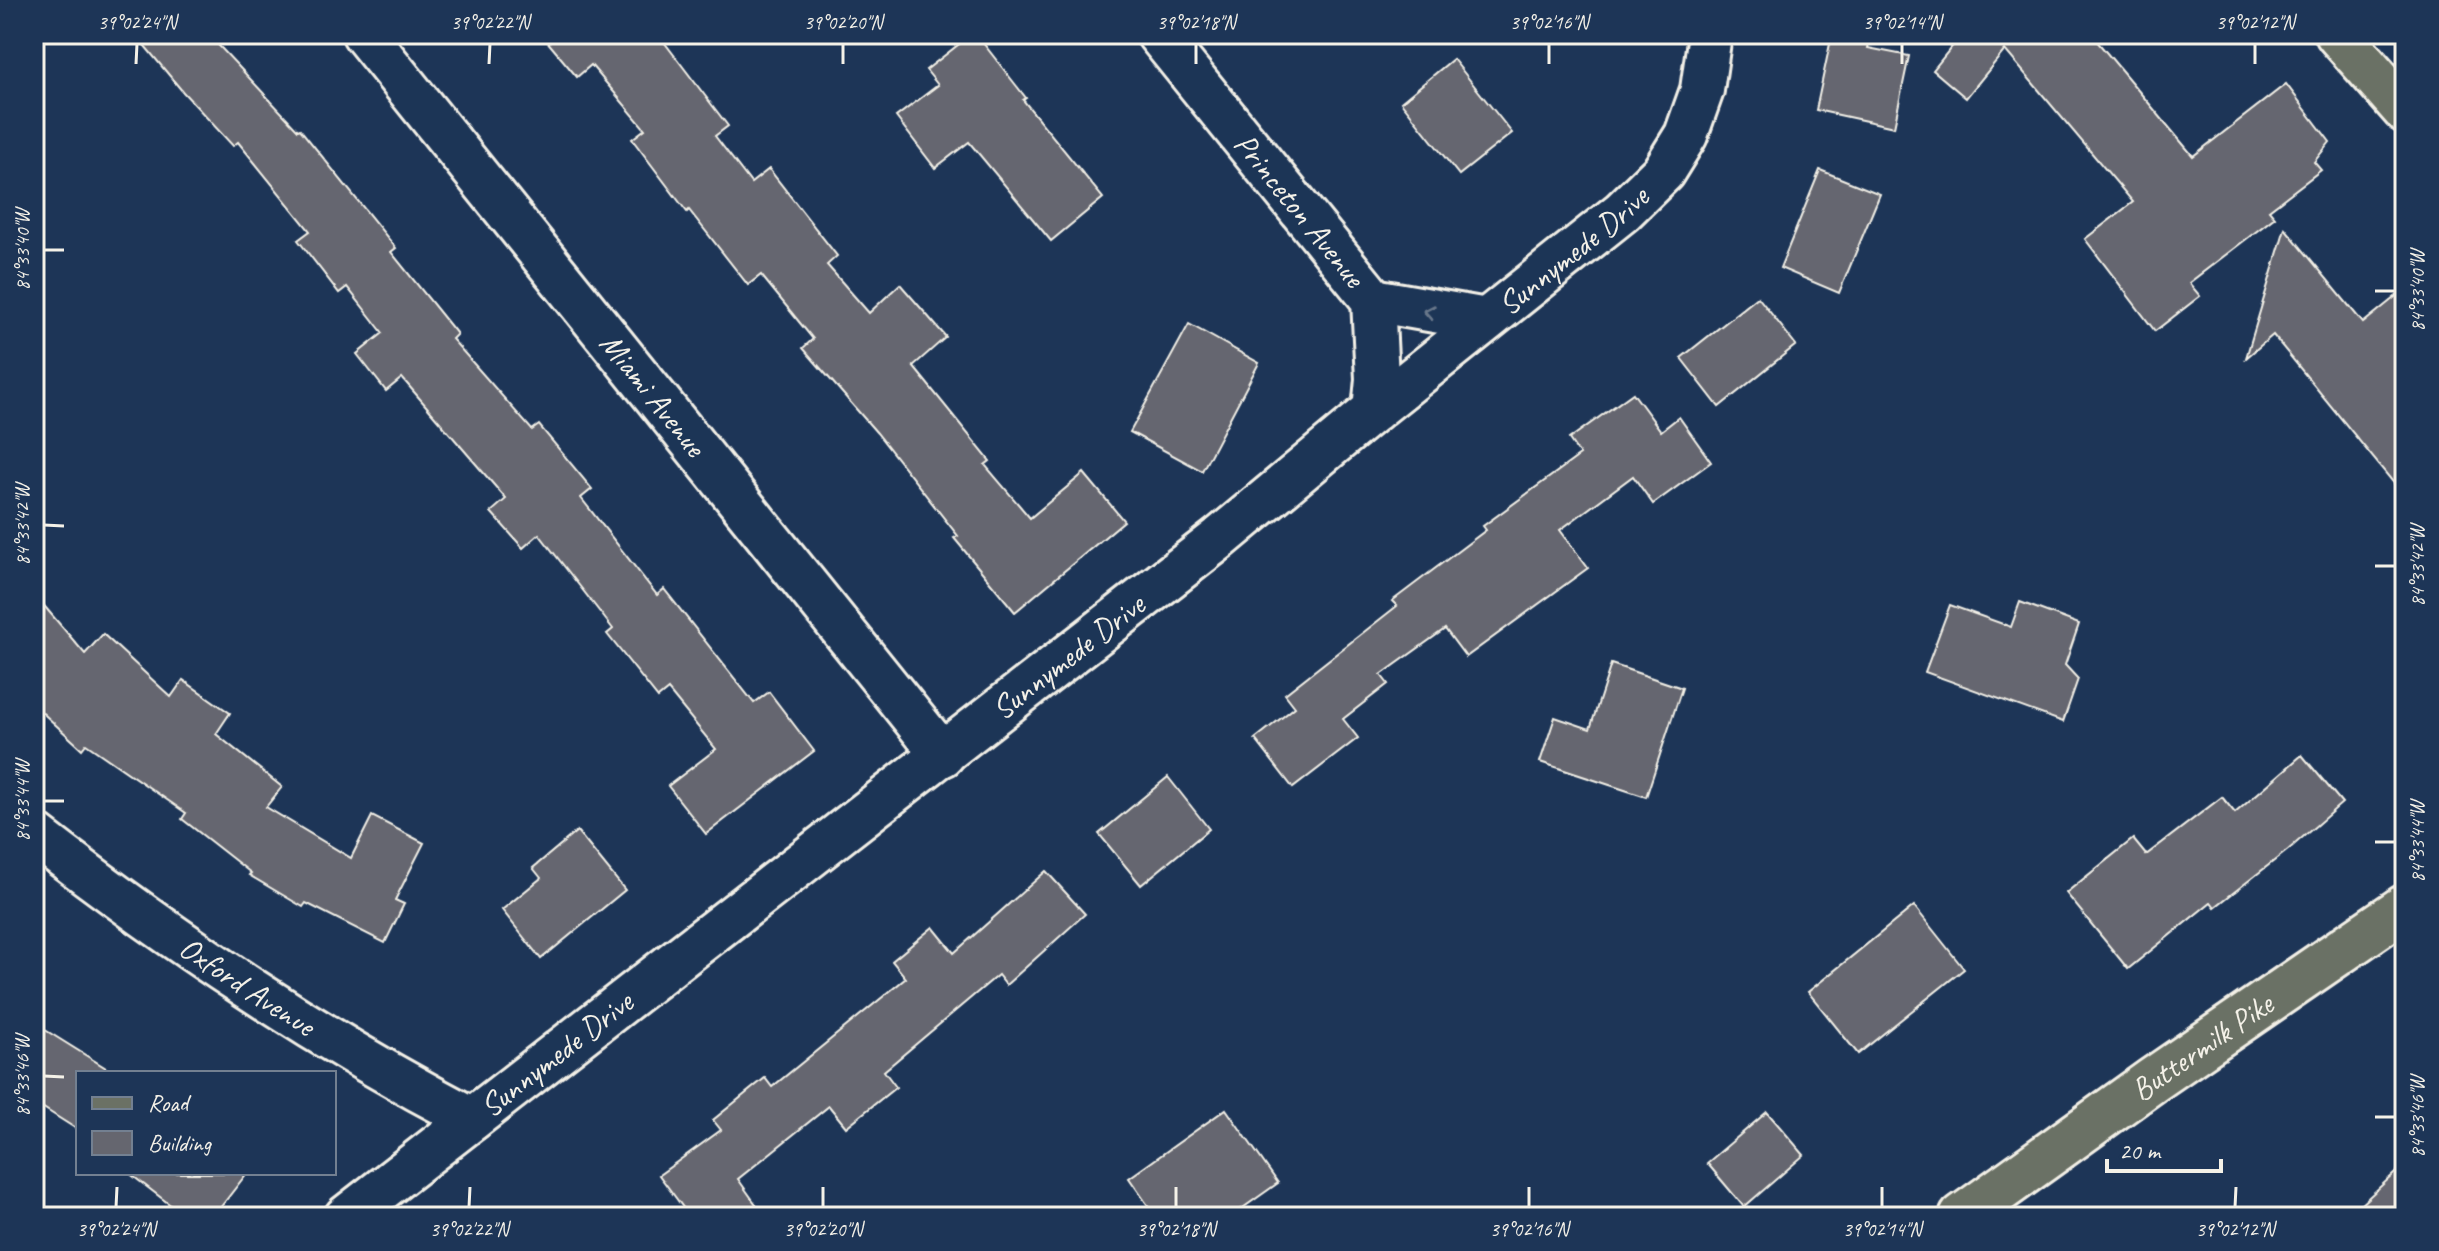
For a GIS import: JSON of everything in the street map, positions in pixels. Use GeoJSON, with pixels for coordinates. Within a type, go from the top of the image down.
{"type":"FeatureCollection","features":[{"type":"Feature","properties":{"kind":"main road"},"geometry":{"type":"LineString","coordinates":[[2338,34],[2405,110]]}},
{"type":"Feature","properties":{"kind":"main road","name":"Buttermilk Pike"},"geometry":{"type":"LineString","coordinates":[[1962,1217],[2153,1080],[2405,907]]}},
{"type":"Feature","properties":{"kind":"street","name":"Miami Avenue"},"geometry":{"type":"LineString","coordinates":[[364,34],[943,755]]}},
{"type":"Feature","properties":{"kind":"street","name":"Princeton Avenue"},"geometry":{"type":"LineString","coordinates":[[1158,34],[1373,300],[1377,379],[1374,410]]}},
{"type":"Feature","properties":{"kind":"street","name":"Sunnymede Drive"},"geometry":{"type":"LineString","coordinates":[[346,1217],[1220,538],[1374,410],[1622,212],[1663,172],[1686,135],[1702,90],[1710,34]]}},
{"type":"Feature","properties":{"kind":"street"},"geometry":{"type":"LineString","coordinates":[[1373,300],[1486,320]]}},
{"type":"Feature","properties":{"kind":"street","name":"Oxford Avenue"},"geometry":{"type":"LineString","coordinates":[[34,834],[134,911],[259,995],[389,1075],[472,1119]]}},
{"type":"Feature","properties":{"kind":"building"},"geometry":{"type":"Polygon","coordinates":[[[135,34],[208,34],[300,129],[396,248],[391,252],[457,334],[452,339],[532,430],[539,425],[592,489],[581,498],[657,595],[664,589],[754,703],[769,692],[814,751],[706,834],[668,786],[716,749],[668,690],[658,698],[607,634],[613,629],[539,534],[523,548],[491,512],[506,499],[402,378],[386,391],[357,354],[383,333],[347,287],[339,293],[298,240],[310,231],[238,142],[233,146],[135,34]]]}},
{"type":"Feature","properties":{"kind":"building"},"geometry":{"type":"Polygon","coordinates":[[[541,34],[658,34],[728,126],[715,136],[751,183],[769,169],[837,256],[827,265],[869,313],[900,284],[946,337],[913,366],[990,461],[985,465],[1030,518],[1084,473],[1124,521],[1015,612],[954,538],[958,536],[877,433],[803,348],[813,339],[761,275],[748,285],[689,210],[687,212],[632,139],[645,129],[591,65],[577,77],[541,34]]]}},
{"type":"Feature","properties":{"kind":"building"},"geometry":{"type":"Polygon","coordinates":[[[976,34],[1026,98],[1023,100],[1103,198],[1051,241],[969,142],[935,168],[896,117],[938,85],[926,70],[976,34]]]}},
{"type":"Feature","properties":{"kind":"building"},"geometry":{"type":"Polygon","coordinates":[[[1832,34],[1871,34],[1868,48],[1909,56],[1894,127],[1816,110],[1832,34]]]}},
{"type":"Feature","properties":{"kind":"building"},"geometry":{"type":"Polygon","coordinates":[[[1962,34],[2091,34],[2193,156],[2286,84],[2330,142],[2314,162],[2321,170],[2269,210],[2275,217],[2189,283],[2200,296],[2155,331],[2085,239],[2133,202],[2005,50],[1966,98],[1933,70],[1962,34]]]}},
{"type":"Feature","properties":{"kind":"building"},"geometry":{"type":"Polygon","coordinates":[[[1453,59],[1512,133],[1459,175],[1401,102],[1453,59]]]}},
{"type":"Feature","properties":{"kind":"building"},"geometry":{"type":"Polygon","coordinates":[[[1820,170],[1880,194],[1839,293],[1780,268],[1820,170]]]}},
{"type":"Feature","properties":{"kind":"building"},"geometry":{"type":"Polygon","coordinates":[[[2285,228],[2363,323],[2405,289],[2405,497],[2273,335],[2246,358],[2285,228]]]}},
{"type":"Feature","properties":{"kind":"building"},"geometry":{"type":"Polygon","coordinates":[[[1758,297],[1796,345],[1719,407],[1681,358],[1758,297]]]}},
{"type":"Feature","properties":{"kind":"building"},"geometry":{"type":"Polygon","coordinates":[[[1189,324],[1259,363],[1202,471],[1130,432],[1189,324]]]}},
{"type":"Feature","properties":{"kind":"building"},"geometry":{"type":"Polygon","coordinates":[[[1633,393],[1661,431],[1679,417],[1711,462],[1653,504],[1633,476],[1560,530],[1588,568],[1466,657],[1445,629],[1381,675],[1388,684],[1343,719],[1358,738],[1293,788],[1255,739],[1295,707],[1285,694],[1397,606],[1392,601],[1486,530],[1483,526],[1580,455],[1569,439],[1633,393]]]}},
{"type":"Feature","properties":{"kind":"building"},"geometry":{"type":"Polygon","coordinates":[[[34,594],[85,654],[103,634],[171,697],[183,680],[230,713],[216,734],[282,787],[266,807],[351,858],[372,816],[424,843],[395,900],[404,904],[385,943],[306,903],[303,907],[249,875],[251,873],[182,819],[186,813],[86,744],[82,749],[34,705],[34,594]]]}},
{"type":"Feature","properties":{"kind":"building"},"geometry":{"type":"Polygon","coordinates":[[[2020,602],[2079,624],[2065,665],[2078,679],[2063,722],[1925,672],[1950,605],[2011,627],[2020,602]]]}},
{"type":"Feature","properties":{"kind":"building"},"geometry":{"type":"Polygon","coordinates":[[[1611,664],[1682,688],[1646,797],[1540,762],[1555,717],[1590,729],[1611,664]]]}},
{"type":"Feature","properties":{"kind":"building"},"geometry":{"type":"Polygon","coordinates":[[[2302,755],[2342,803],[2215,907],[2211,902],[2128,969],[2066,893],[2133,839],[2146,855],[2222,797],[2235,813],[2302,755]]]}},
{"type":"Feature","properties":{"kind":"building"},"geometry":{"type":"Polygon","coordinates":[[[1168,777],[1209,829],[1141,885],[1099,834],[1168,777]]]}},
{"type":"Feature","properties":{"kind":"building"},"geometry":{"type":"Polygon","coordinates":[[[577,831],[625,890],[541,959],[502,910],[541,878],[533,868],[577,831]]]}},
{"type":"Feature","properties":{"kind":"building"},"geometry":{"type":"Polygon","coordinates":[[[1046,871],[1085,914],[1006,985],[998,975],[884,1071],[896,1087],[846,1127],[829,1106],[738,1179],[765,1217],[690,1217],[659,1175],[721,1130],[713,1120],[765,1078],[772,1087],[906,978],[892,961],[933,927],[954,953],[1046,871]]]}},
{"type":"Feature","properties":{"kind":"building"},"geometry":{"type":"Polygon","coordinates":[[[1914,906],[1964,969],[1858,1054],[1808,992],[1914,906]]]}},
{"type":"Feature","properties":{"kind":"building"},"geometry":{"type":"Polygon","coordinates":[[[34,1023],[111,1071],[76,1071],[76,1129],[34,1102],[34,1023]]]}},
{"type":"Feature","properties":{"kind":"building"},"geometry":{"type":"Polygon","coordinates":[[[1226,1109],[1278,1183],[1230,1217],[1156,1217],[1129,1178],[1226,1109]]]}},
{"type":"Feature","properties":{"kind":"building"},"geometry":{"type":"Polygon","coordinates":[[[1767,1112],[1804,1155],[1744,1207],[1707,1163],[1767,1112]]]}},
{"type":"Feature","properties":{"kind":"building"},"geometry":{"type":"Polygon","coordinates":[[[2405,1164],[2405,1217],[2347,1217],[2405,1164]]]}},
{"type":"Feature","properties":{"kind":"building"},"geometry":{"type":"Polygon","coordinates":[[[132,1175],[245,1175],[213,1217],[186,1217],[132,1175]]]}}]}
